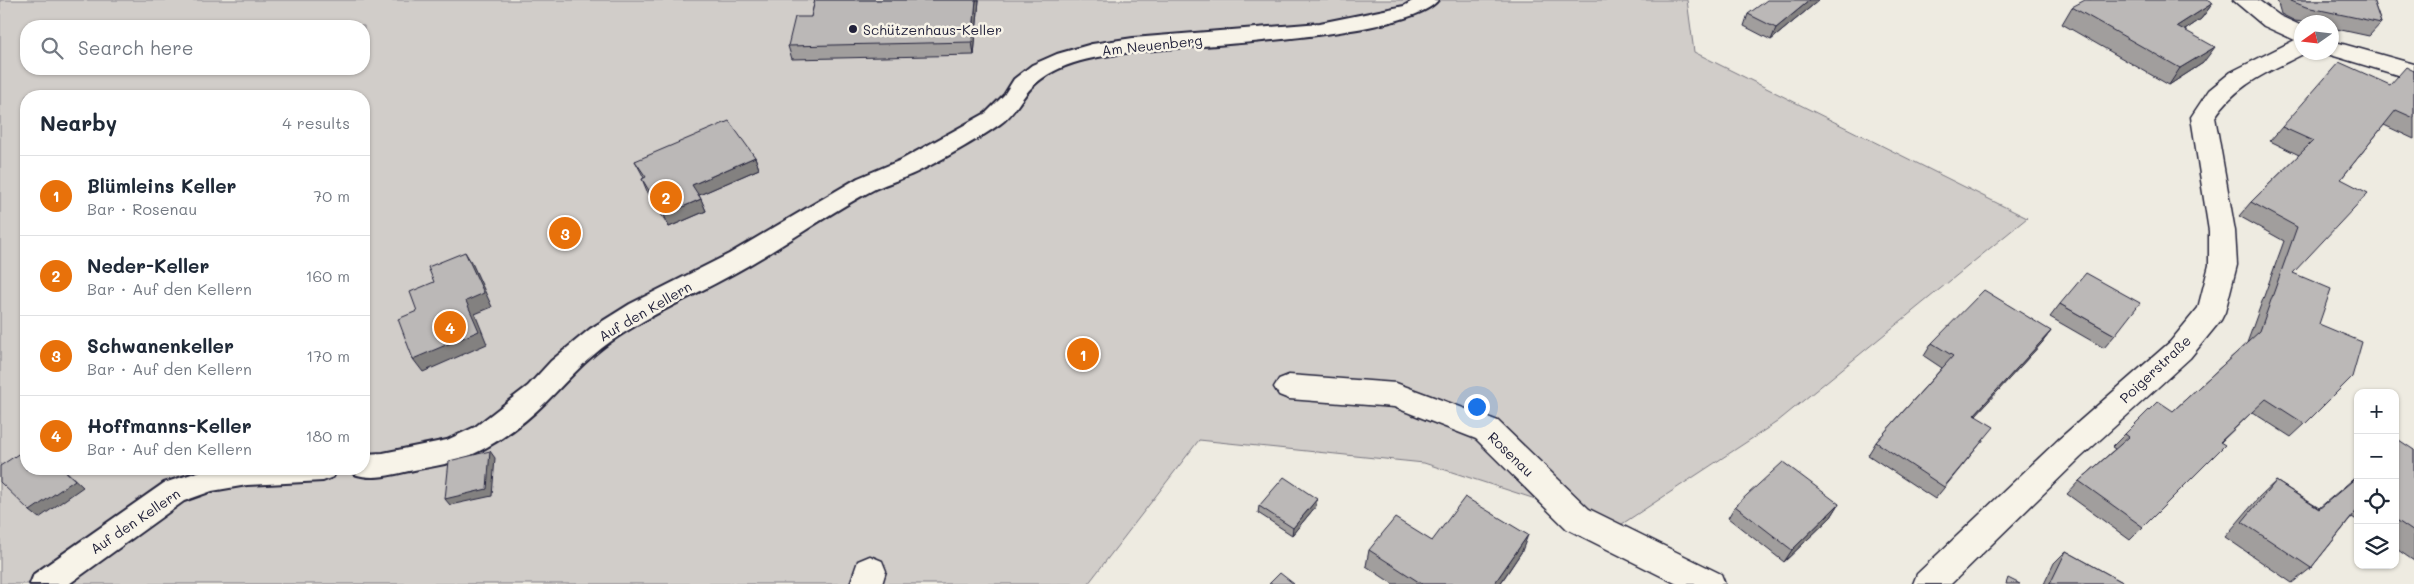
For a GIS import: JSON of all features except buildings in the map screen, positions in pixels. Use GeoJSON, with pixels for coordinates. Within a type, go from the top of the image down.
{"type":"FeatureCollection","features":[{"type":"Feature","properties":{"kind":"street","name":"Am Neuenberg"},"geometry":{"type":"LineString","coordinates":[[909,166],[994,118],[1012,100],[1022,84],[1040,70],[1064,59],[1092,51],[1133,45],[1320,30],[1410,11],[1428,0]]}},
{"type":"Feature","properties":{"kind":"street"},"geometry":{"type":"LineString","coordinates":[[2244,0],[2272,22],[2294,32]]}},
{"type":"Feature","properties":{"kind":"street","name":"Poigerstraße"},"geometry":{"type":"LineString","coordinates":[[1929,584],[2069,449],[2180,350],[2211,312],[2223,265],[2222,231],[2204,118],[2217,96],[2239,77],[2294,50]]}},
{"type":"Feature","properties":{"kind":"street"},"geometry":{"type":"LineString","coordinates":[[2339,50],[2414,72]]}},
{"type":"Feature","properties":{"kind":"street","name":"Auf den Kellern"},"geometry":{"type":"LineString","coordinates":[[370,466],[384,465],[451,451],[485,434],[537,394],[560,368],[598,336],[639,310],[738,260],[866,184],[909,166]]}},
{"type":"Feature","properties":{"kind":"street","name":"Rosenau"},"geometry":{"type":"LineString","coordinates":[[1290,387],[1396,395],[1487,430],[1578,519],[1709,584]]}},
{"type":"Feature","properties":{"kind":"street","name":"Auf den Kellern"},"geometry":{"type":"LineString","coordinates":[[44,584],[174,492],[212,479],[240,475]]}},
{"type":"Feature","properties":{"kind":"shaded area"},"geometry":{"type":"Polygon","coordinates":[[[0,0],[1687,0],[1694,52],[2027,218],[1777,422],[1619,526],[1424,463],[1199,440],[1088,584],[0,584],[0,0]]]}},
{"type":"Feature","properties":{"kind":"place","name":"Schützenhaus-Keller"},"geometry":{"type":"Point","coordinates":[853,29]}},
{"type":"Feature","properties":{"kind":"place","name":"Neder-Keller"},"geometry":{"type":"Point","coordinates":[666,197]}},
{"type":"Feature","properties":{"kind":"place","name":"Schwanenkeller"},"geometry":{"type":"Point","coordinates":[565,233]}},
{"type":"Feature","properties":{"kind":"place","name":"Hoffmanns-Keller"},"geometry":{"type":"Point","coordinates":[450,327]}},
{"type":"Feature","properties":{"kind":"place","name":"Blümleins Keller"},"geometry":{"type":"Point","coordinates":[1083,354]}}]}
